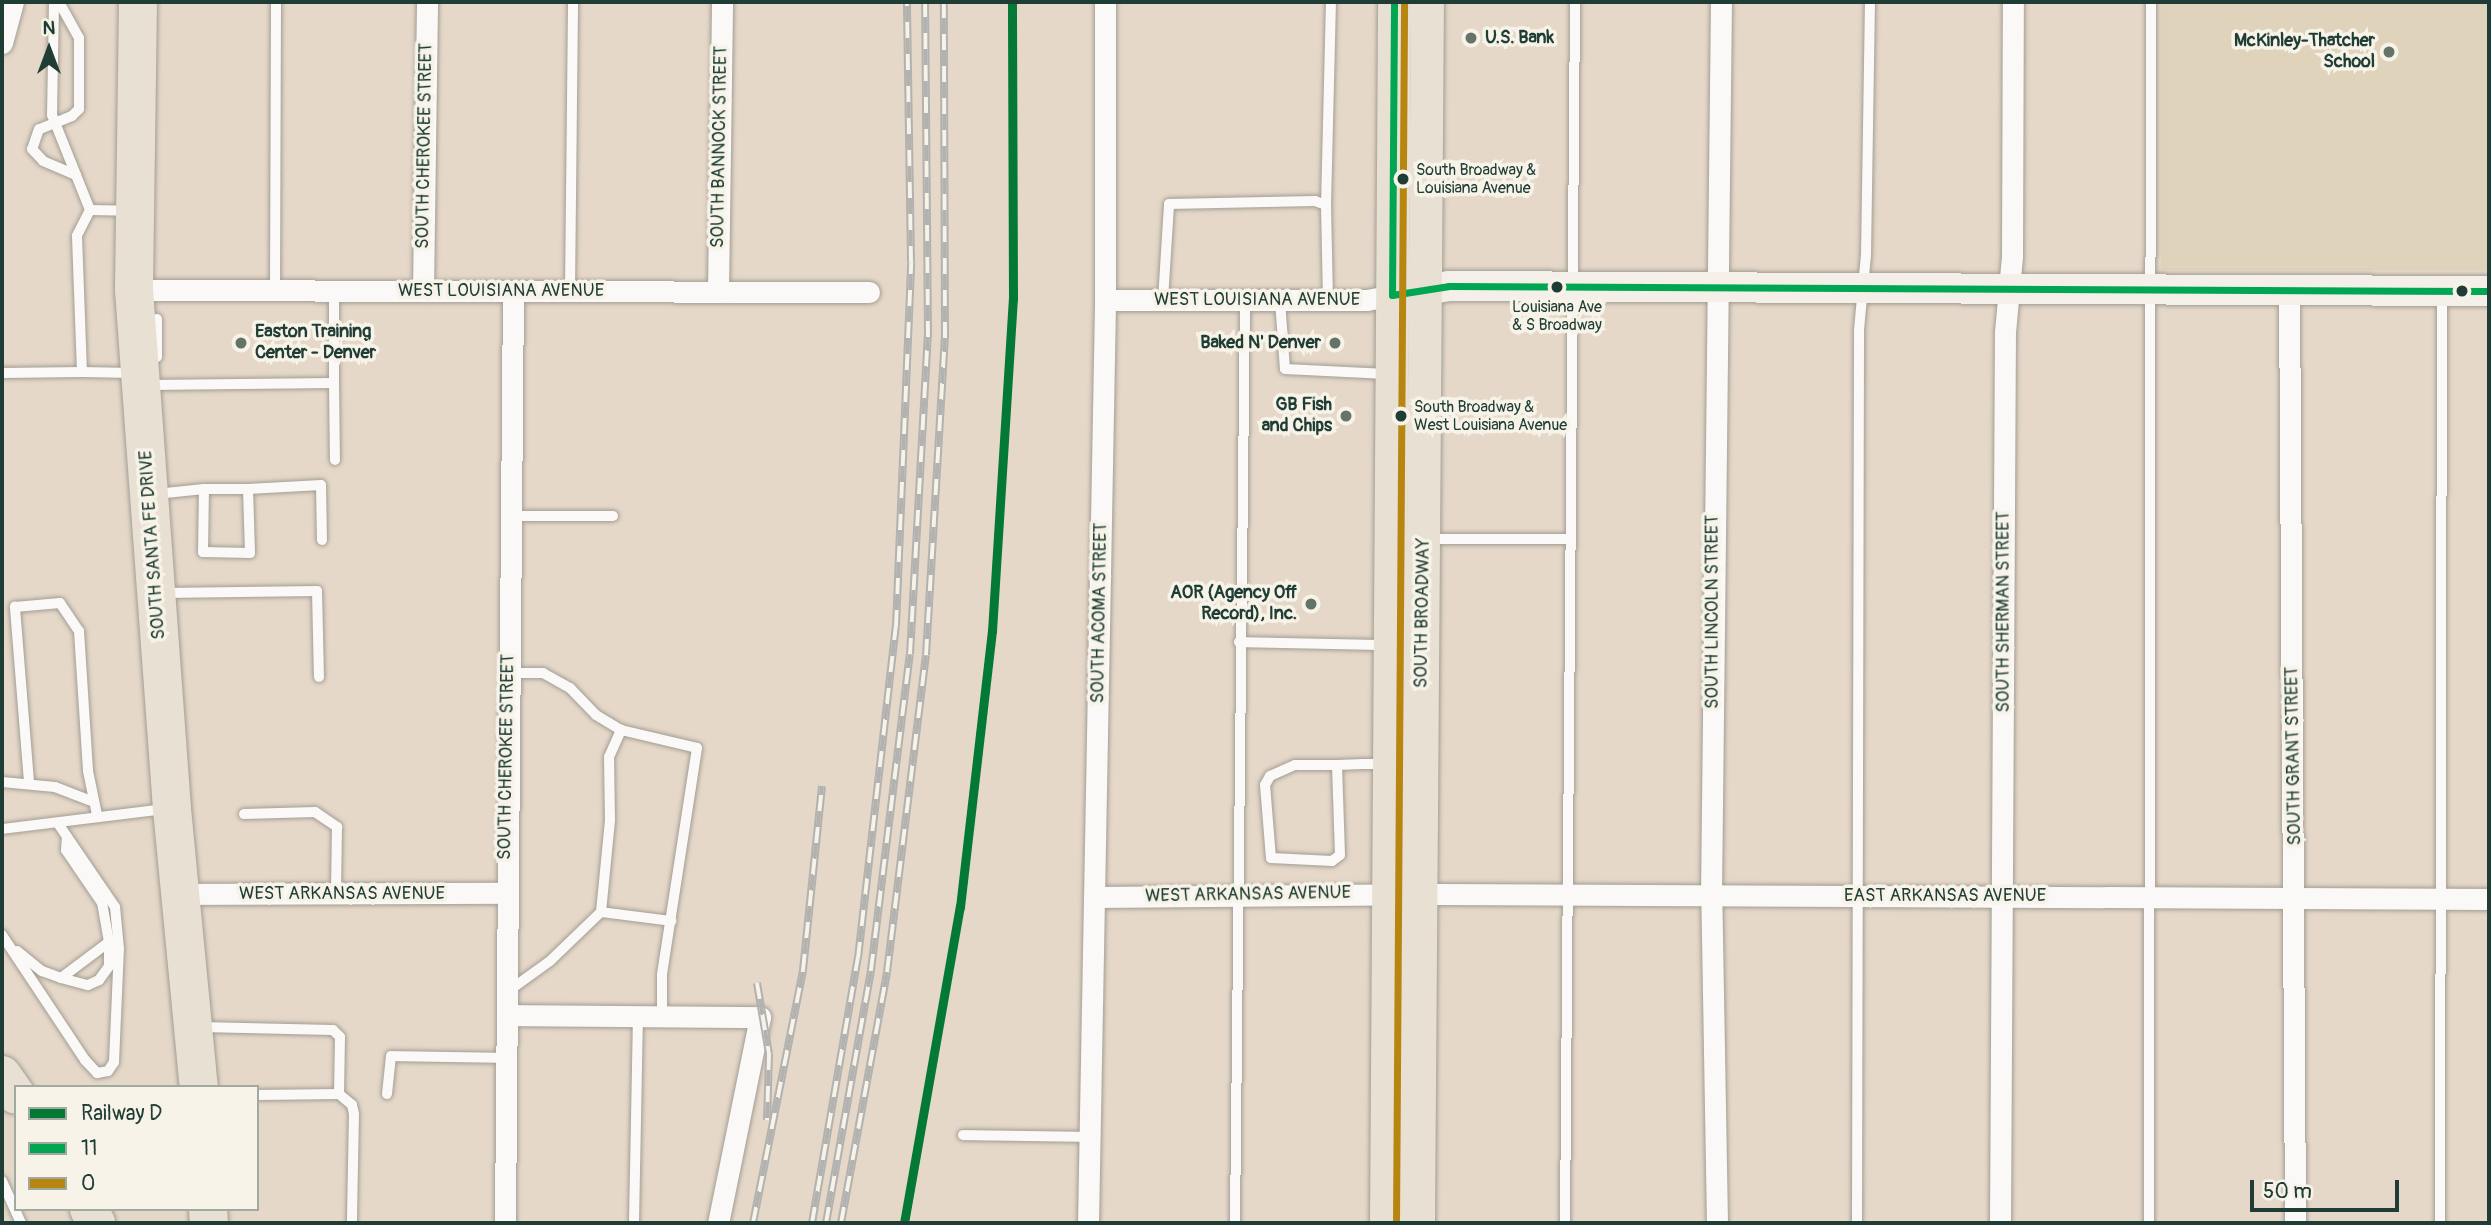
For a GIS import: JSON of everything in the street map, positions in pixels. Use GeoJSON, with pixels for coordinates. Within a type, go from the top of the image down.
{"type":"FeatureCollection","features":[{"type":"Feature","properties":{"kind":"highway","name":"SOUTH SANTA FE DRIVE"},"geometry":{"type":"LineString","coordinates":[[138,2],[135,211],[146,304],[149,494],[172,809],[200,1085]]}},
{"type":"Feature","properties":{"kind":"highway"},"geometry":{"type":"LineString","coordinates":[[181,1085],[195,1038]]}},
{"type":"Feature","properties":{"kind":"highway"},"geometry":{"type":"LineString","coordinates":[[2,1075],[14,1092]]}},
{"type":"Feature","properties":{"kind":"main road","name":"SOUTH BROADWAY"},"geometry":{"type":"LineString","coordinates":[[1386,1223],[1402,894],[1424,540],[1394,2]]}},
{"type":"Feature","properties":{"kind":"main road","name":"SOUTH BROADWAY"},"geometry":{"type":"LineString","coordinates":[[1418,1223],[1402,894],[1388,764],[1392,374],[1409,292],[1427,2]]}},
{"type":"Feature","properties":{"kind":"street"},"geometry":{"type":"LineString","coordinates":[[2,43],[13,2]]}},
{"type":"Feature","properties":{"kind":"street","name":"SOUTH CHEROKEE STREET"},"geometry":{"type":"LineString","coordinates":[[423,291],[427,2]]}},
{"type":"Feature","properties":{"kind":"street","name":"SOUTH BANNOCK STREET"},"geometry":{"type":"LineString","coordinates":[[718,292],[722,2]]}},
{"type":"Feature","properties":{"kind":"street","name":"SOUTH ACOMA STREET"},"geometry":{"type":"LineString","coordinates":[[1088,1223],[1105,300],[1105,2]]}},
{"type":"Feature","properties":{"kind":"street","name":"SOUTH LINCOLN STREET"},"geometry":{"type":"LineString","coordinates":[[1717,1223],[1711,895],[1721,2]]}},
{"type":"Feature","properties":{"kind":"street","name":"SOUTH SHERMAN STREET"},"geometry":{"type":"LineString","coordinates":[[2000,1223],[2013,2]]}},
{"type":"Feature","properties":{"kind":"street"},"geometry":{"type":"LineString","coordinates":[[1409,292],[1571,286],[2489,291]]}},
{"type":"Feature","properties":{"kind":"street","name":"SOUTH GRANT STREET"},"geometry":{"type":"LineString","coordinates":[[2289,288],[2296,898],[2295,1223]]}},
{"type":"Feature","properties":{"kind":"street","name":"WEST LOUISIANA AVENUE"},"geometry":{"type":"LineString","coordinates":[[146,304],[275,290],[869,292]]}},
{"type":"Feature","properties":{"kind":"street","name":"SOUTH CHEROKEE STREET"},"geometry":{"type":"LineString","coordinates":[[505,1223],[505,893],[513,292]]}},
{"type":"Feature","properties":{"kind":"street","name":"WEST LOUISIANA AVENUE"},"geometry":{"type":"LineString","coordinates":[[1105,300],[1328,300],[1409,292]]}},
{"type":"Feature","properties":{"kind":"street","name":"WEST ARKANSAS AVENUE"},"geometry":{"type":"LineString","coordinates":[[180,894],[505,893]]}},
{"type":"Feature","properties":{"kind":"street","name":"EAST ARKANSAS AVENUE"},"geometry":{"type":"LineString","coordinates":[[1402,894],[2489,899]]}},
{"type":"Feature","properties":{"kind":"street","name":"WEST ARKANSAS AVENUE"},"geometry":{"type":"LineString","coordinates":[[1095,897],[1402,894]]}},
{"type":"Feature","properties":{"kind":"street"},"geometry":{"type":"LineString","coordinates":[[507,1015],[760,1017],[718,1223]]}},
{"type":"Feature","properties":{"kind":"lane"},"geometry":{"type":"LineString","coordinates":[[56,2],[55,123],[89,210],[77,236],[82,372]]}},
{"type":"Feature","properties":{"kind":"lane"},"geometry":{"type":"LineString","coordinates":[[56,2],[79,38],[79,109],[35,133],[32,149],[43,161],[76,175]]}},
{"type":"Feature","properties":{"kind":"lane"},"geometry":{"type":"LineString","coordinates":[[275,290],[276,2]]}},
{"type":"Feature","properties":{"kind":"lane"},"geometry":{"type":"LineString","coordinates":[[570,292],[573,2]]}},
{"type":"Feature","properties":{"kind":"lane"},"geometry":{"type":"LineString","coordinates":[[1328,300],[1326,205],[1331,2]]}},
{"type":"Feature","properties":{"kind":"lane"},"geometry":{"type":"LineString","coordinates":[[1565,1223],[1571,286],[1576,2]]}},
{"type":"Feature","properties":{"kind":"lane"},"geometry":{"type":"LineString","coordinates":[[1857,1223],[1859,330],[1863,288],[1870,2]]}},
{"type":"Feature","properties":{"kind":"lane"},"geometry":{"type":"LineString","coordinates":[[2150,1223],[2147,897],[2152,289],[2151,2]]}},
{"type":"Feature","properties":{"kind":"lane"},"geometry":{"type":"LineString","coordinates":[[1163,300],[1165,214],[1169,204],[1315,201],[1326,205]]}},
{"type":"Feature","properties":{"kind":"lane"},"geometry":{"type":"LineString","coordinates":[[89,210],[135,211]]}},
{"type":"Feature","properties":{"kind":"lane"},"geometry":{"type":"LineString","coordinates":[[334,291],[335,460]]}},
{"type":"Feature","properties":{"kind":"lane"},"geometry":{"type":"LineString","coordinates":[[2440,1223],[2442,291]]}},
{"type":"Feature","properties":{"kind":"lane"},"geometry":{"type":"LineString","coordinates":[[1235,1223],[1235,896],[1245,300]]}},
{"type":"Feature","properties":{"kind":"lane"},"geometry":{"type":"LineString","coordinates":[[1280,300],[1285,369],[1392,374]]}},
{"type":"Feature","properties":{"kind":"lane"},"geometry":{"type":"LineString","coordinates":[[2,373],[82,372],[146,381],[334,383]]}},
{"type":"Feature","properties":{"kind":"lane"},"geometry":{"type":"LineString","coordinates":[[149,494],[204,489],[321,485],[322,540]]}},
{"type":"Feature","properties":{"kind":"lane"},"geometry":{"type":"LineString","coordinates":[[204,489],[203,552],[250,553],[248,489]]}},
{"type":"Feature","properties":{"kind":"lane"},"geometry":{"type":"LineString","coordinates":[[510,516],[613,516]]}},
{"type":"Feature","properties":{"kind":"lane"},"geometry":{"type":"LineString","coordinates":[[1424,540],[1569,540]]}},
{"type":"Feature","properties":{"kind":"lane"},"geometry":{"type":"LineString","coordinates":[[156,593],[317,591],[319,677]]}},
{"type":"Feature","properties":{"kind":"lane"},"geometry":{"type":"LineString","coordinates":[[29,782],[15,607],[60,603],[79,631],[92,801],[97,815]]}},
{"type":"Feature","properties":{"kind":"lane"},"geometry":{"type":"LineString","coordinates":[[1239,642],[1390,645]]}},
{"type":"Feature","properties":{"kind":"lane"},"geometry":{"type":"LineString","coordinates":[[508,673],[543,673],[570,688],[596,715],[621,730],[696,748],[671,922],[662,1016]]}},
{"type":"Feature","properties":{"kind":"lane"},"geometry":{"type":"LineString","coordinates":[[507,992],[550,961],[601,912],[610,820],[609,757],[621,730]]}},
{"type":"Feature","properties":{"kind":"lane"},"geometry":{"type":"LineString","coordinates":[[1337,765],[1340,855],[1332,861],[1271,858],[1265,785],[1270,776],[1295,765],[1388,764]]}},
{"type":"Feature","properties":{"kind":"lane"},"geometry":{"type":"LineString","coordinates":[[2,782],[29,782],[92,801]]}},
{"type":"Feature","properties":{"kind":"lane"},"geometry":{"type":"LineString","coordinates":[[2,830],[59,825],[97,815],[172,809]]}},
{"type":"Feature","properties":{"kind":"lane"},"geometry":{"type":"LineString","coordinates":[[244,814],[316,812],[337,827],[336,894]]}},
{"type":"Feature","properties":{"kind":"lane"},"geometry":{"type":"LineString","coordinates":[[4,939],[85,1060],[97,1073],[108,1071],[114,1062],[119,949],[115,907],[59,825]]}},
{"type":"Feature","properties":{"kind":"lane"},"geometry":{"type":"LineString","coordinates":[[4,939],[42,971],[81,985],[99,980],[109,966],[109,942],[102,903],[66,850],[67,836]]}},
{"type":"Feature","properties":{"kind":"lane"},"geometry":{"type":"LineString","coordinates":[[601,912],[671,922]]}},
{"type":"Feature","properties":{"kind":"lane"},"geometry":{"type":"LineString","coordinates":[[61,978],[109,942]]}},
{"type":"Feature","properties":{"kind":"lane"},"geometry":{"type":"LineString","coordinates":[[634,1223],[638,1016]]}},
{"type":"Feature","properties":{"kind":"lane"},"geometry":{"type":"LineString","coordinates":[[195,1038],[333,1030],[340,1037],[339,1094]]}},
{"type":"Feature","properties":{"kind":"lane"},"geometry":{"type":"LineString","coordinates":[[387,1094],[391,1056],[507,1058]]}},
{"type":"Feature","properties":{"kind":"lane"},"geometry":{"type":"LineString","coordinates":[[259,1095],[339,1094],[352,1105],[352,1223]]}},
{"type":"Feature","properties":{"kind":"lane"},"geometry":{"type":"LineString","coordinates":[[963,1135],[1090,1137]]}},
{"type":"Feature","properties":{"kind":"lane"},"geometry":{"type":"LineString","coordinates":[[2,1181],[14,1208]]}},
{"type":"Feature","properties":{"kind":"shaded area"},"geometry":{"type":"Polygon","coordinates":[[[2161,2],[2489,2],[2489,270],[2161,270],[2161,2]]]}},
{"type":"Feature","properties":{"kind":"railway"},"geometry":{"type":"LineString","coordinates":[[812,1223],[858,958],[896,626],[911,262],[907,2]]}},
{"type":"Feature","properties":{"kind":"railway"},"geometry":{"type":"LineString","coordinates":[[826,1223],[871,970],[910,654],[928,337],[925,2]]}},
{"type":"Feature","properties":{"kind":"railway"},"geometry":{"type":"LineString","coordinates":[[841,1223],[887,972],[926,655],[945,338],[944,2]]}},
{"type":"Feature","properties":{"kind":"railway"},"geometry":{"type":"LineString","coordinates":[[753,1223],[803,970],[822,786]]}},
{"type":"Feature","properties":{"kind":"railway"},"geometry":{"type":"LineString","coordinates":[[757,983],[769,1054],[767,1120]]}},
{"type":"Feature","properties":{"kind":"rail line","name":"D"},"geometry":{"type":"LineString","coordinates":[[904,1223],[960,907],[992,631],[1013,299],[1012,2]]}},
{"type":"Feature","properties":{"kind":"transit line","name":"11"},"geometry":{"type":"LineString","coordinates":[[1392,295],[1394,2]]}},
{"type":"Feature","properties":{"kind":"transit line","name":"0"},"geometry":{"type":"LineString","coordinates":[[1396,1223],[1404,2]]}},
{"type":"Feature","properties":{"kind":"transit line","name":"11"},"geometry":{"type":"LineString","coordinates":[[1392,295],[1449,286],[2489,291]]}},
{"type":"Feature","properties":{"kind":"place","name":"U.S. Bank"},"geometry":{"type":"Point","coordinates":[1471,38]}},
{"type":"Feature","properties":{"kind":"place","name":"McKinley-Thatcher School"},"geometry":{"type":"Point","coordinates":[2389,52]}},
{"type":"Feature","properties":{"kind":"place","name":"South Broadway & Louisiana Avenue"},"geometry":{"type":"Point","coordinates":[1403,179]}},
{"type":"Feature","properties":{"kind":"place","name":"Louisiana Ave & S Broadway"},"geometry":{"type":"Point","coordinates":[1557,287]}},
{"type":"Feature","properties":{"kind":"place","name":"Easton Training Center - Denver"},"geometry":{"type":"Point","coordinates":[241,343]}},
{"type":"Feature","properties":{"kind":"place","name":"Baked N' Denver"},"geometry":{"type":"Point","coordinates":[1335,343]}},
{"type":"Feature","properties":{"kind":"place","name":"GB Fish and Chips"},"geometry":{"type":"Point","coordinates":[1346,416]}},
{"type":"Feature","properties":{"kind":"place","name":"South Broadway & West Louisiana Avenue"},"geometry":{"type":"Point","coordinates":[1401,416]}},
{"type":"Feature","properties":{"kind":"place","name":"AOR (Agency Off Record), Inc."},"geometry":{"type":"Point","coordinates":[1311,604]}}]}
